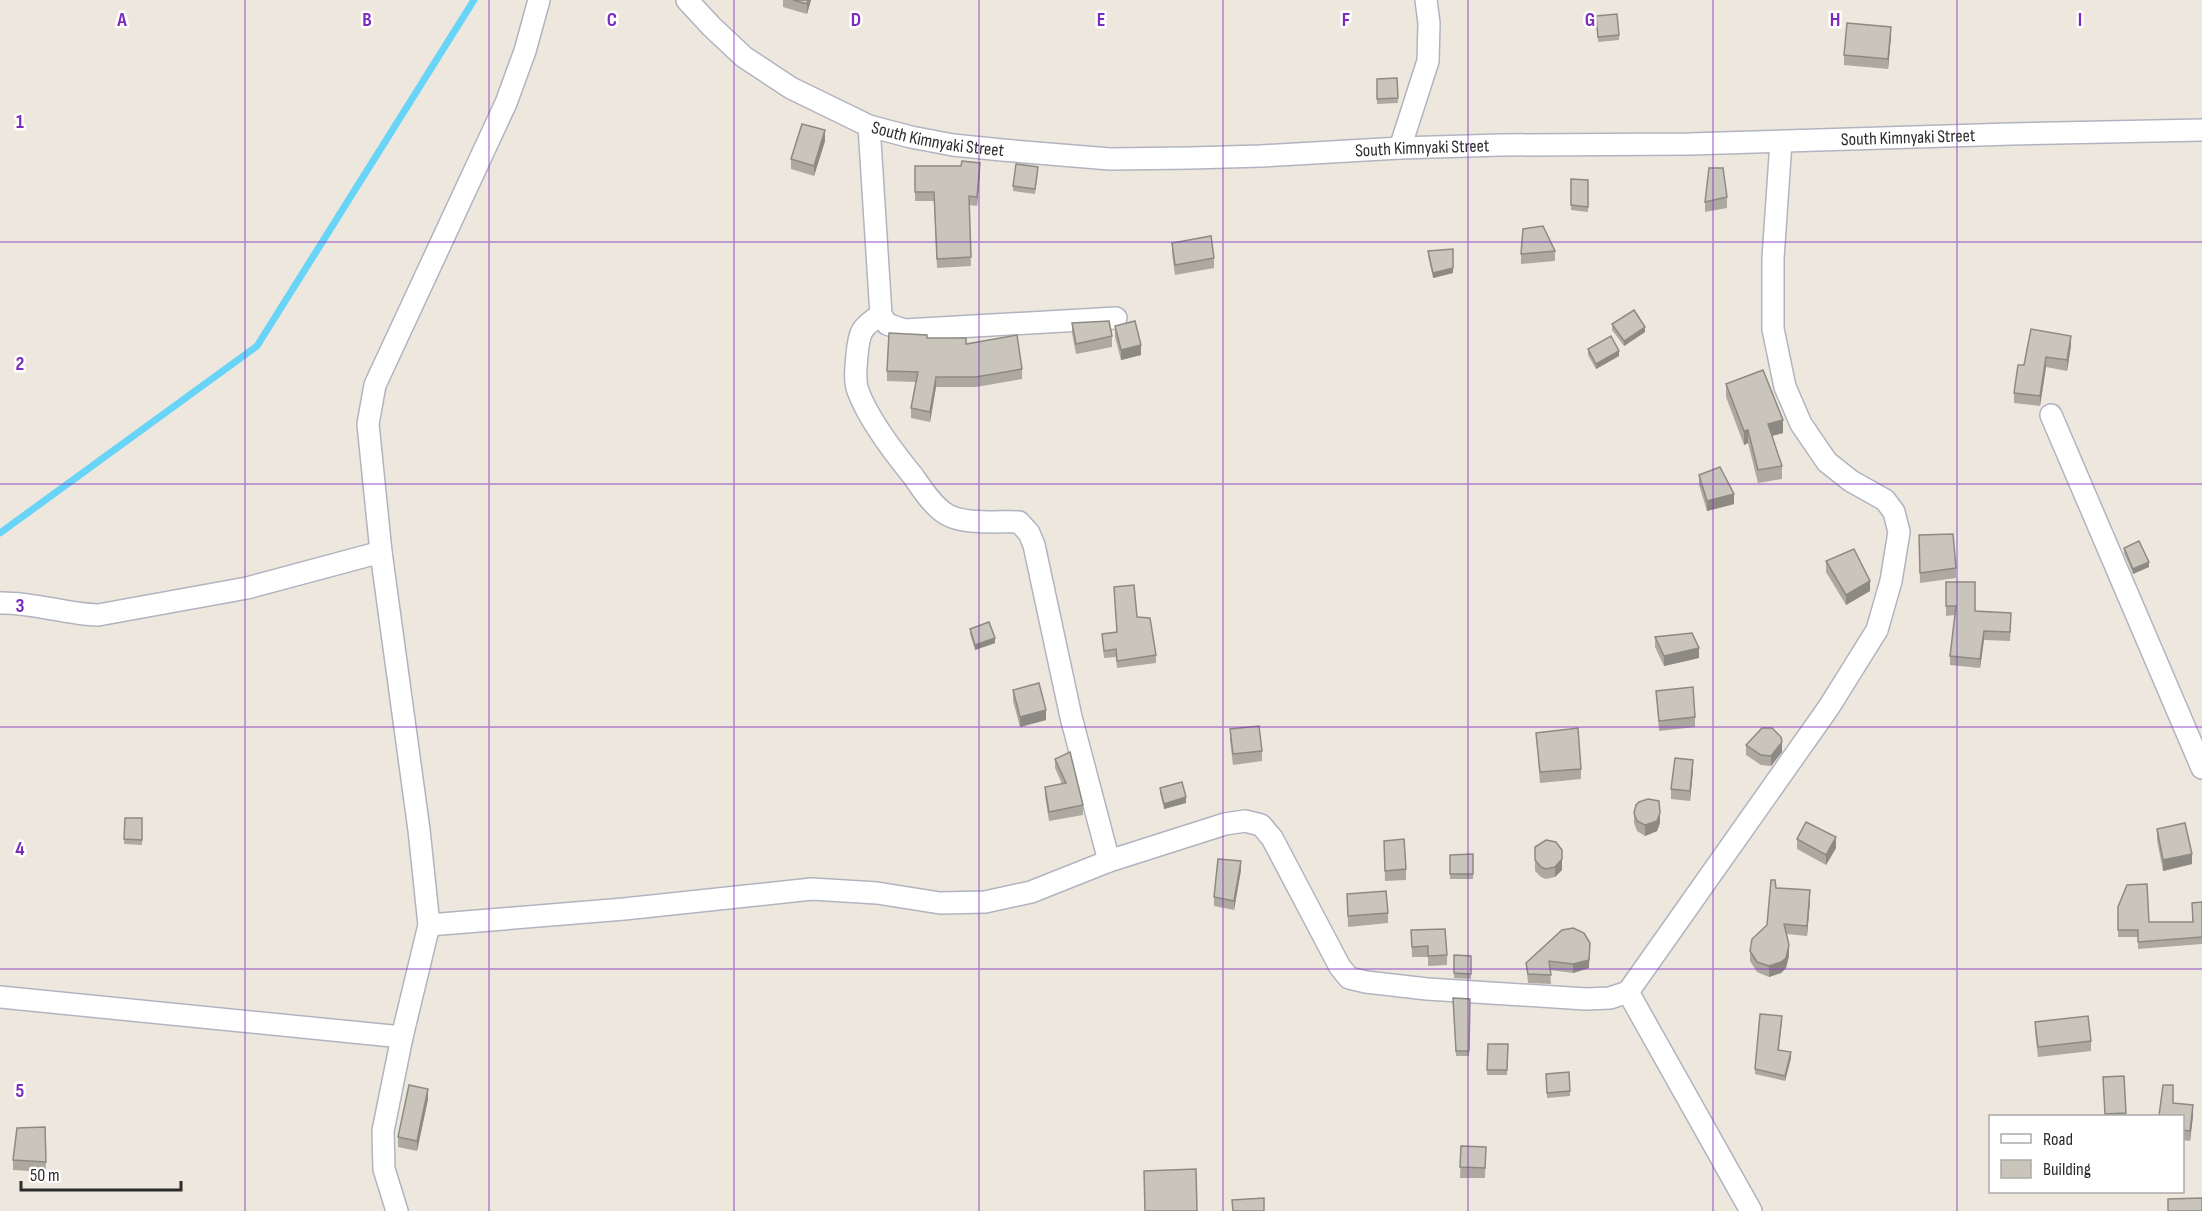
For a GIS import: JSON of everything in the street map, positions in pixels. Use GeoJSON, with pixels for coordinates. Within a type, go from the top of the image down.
{"type":"FeatureCollection","features":[{"type":"Feature","properties":{"kind":"street"},"geometry":{"type":"LineString","coordinates":[[397,1211],[384,1169],[383,1131],[402,1037],[429,925],[419,830],[381,552],[368,424],[375,385],[506,103],[525,51],[539,0]]}},
{"type":"Feature","properties":{"kind":"street","name":"South Kimnyaki Street"},"geometry":{"type":"LineString","coordinates":[[687,0],[744,57],[791,88],[869,126],[953,145],[1110,159],[1261,156],[1501,144],[1781,142],[2202,130]]}},
{"type":"Feature","properties":{"kind":"street"},"geometry":{"type":"LineString","coordinates":[[1400,148],[1428,61],[1429,22],[1426,0]]}},
{"type":"Feature","properties":{"kind":"street"},"geometry":{"type":"LineString","coordinates":[[869,126],[881,315],[887,324],[904,330],[1116,318]]}},
{"type":"Feature","properties":{"kind":"street"},"geometry":{"type":"LineString","coordinates":[[429,925],[624,909],[812,889],[877,893],[940,903],[985,902],[1030,892],[1109,861],[1224,824],[1245,821],[1261,825],[1272,838],[1340,967],[1349,978],[1417,988],[1505,995],[1586,999],[1610,998],[1629,992],[1829,707],[1877,630],[1891,581],[1899,532],[1894,512],[1886,500],[1851,481],[1827,462],[1801,423],[1785,387],[1773,329],[1773,258],[1781,142]]}},
{"type":"Feature","properties":{"kind":"street"},"geometry":{"type":"LineString","coordinates":[[881,315],[863,327],[859,337],[855,375],[858,390],[866,406],[899,459],[933,502],[946,514],[963,520],[1019,522],[1032,539],[1071,717],[1109,861]]}},
{"type":"Feature","properties":{"kind":"street"},"geometry":{"type":"LineString","coordinates":[[2051,415],[2202,768]]}},
{"type":"Feature","properties":{"kind":"street"},"geometry":{"type":"LineString","coordinates":[[0,603],[20,602],[75,615],[98,615],[247,588],[381,552]]}},
{"type":"Feature","properties":{"kind":"street"},"geometry":{"type":"LineString","coordinates":[[1629,992],[1751,1211]]}},
{"type":"Feature","properties":{"kind":"street"},"geometry":{"type":"LineString","coordinates":[[0,996],[402,1037]]}},
{"type":"Feature","properties":{"kind":"building"},"geometry":{"type":"Polygon","coordinates":[[[793,0],[808,0],[807,4],[793,0]]]}},
{"type":"Feature","properties":{"kind":"building"},"geometry":{"type":"Polygon","coordinates":[[[1617,14],[1619,35],[1598,37],[1596,16],[1617,14]]]}},
{"type":"Feature","properties":{"kind":"building"},"geometry":{"type":"Polygon","coordinates":[[[1847,23],[1891,27],[1888,59],[1844,55],[1847,23]]]}},
{"type":"Feature","properties":{"kind":"building"},"geometry":{"type":"Polygon","coordinates":[[[1397,78],[1398,98],[1377,99],[1377,79],[1397,78]]]}},
{"type":"Feature","properties":{"kind":"building"},"geometry":{"type":"Polygon","coordinates":[[[802,124],[825,130],[814,166],[791,159],[802,124]]]}},
{"type":"Feature","properties":{"kind":"building"},"geometry":{"type":"Polygon","coordinates":[[[962,161],[980,163],[977,197],[969,196],[971,257],[937,259],[934,192],[915,192],[915,166],[961,166],[962,161]]]}},
{"type":"Feature","properties":{"kind":"building"},"geometry":{"type":"Polygon","coordinates":[[[1016,164],[1038,167],[1035,189],[1013,186],[1016,164]]]}},
{"type":"Feature","properties":{"kind":"building"},"geometry":{"type":"Polygon","coordinates":[[[1709,168],[1723,168],[1727,197],[1705,202],[1709,168]]]}},
{"type":"Feature","properties":{"kind":"building"},"geometry":{"type":"Polygon","coordinates":[[[1571,179],[1588,180],[1588,207],[1571,205],[1571,179]]]}},
{"type":"Feature","properties":{"kind":"building"},"geometry":{"type":"Polygon","coordinates":[[[1543,226],[1555,251],[1521,254],[1523,229],[1543,226]]]}},
{"type":"Feature","properties":{"kind":"building"},"geometry":{"type":"Polygon","coordinates":[[[1211,236],[1214,258],[1175,265],[1172,243],[1211,236]]]}},
{"type":"Feature","properties":{"kind":"building"},"geometry":{"type":"Polygon","coordinates":[[[1453,249],[1453,268],[1433,273],[1428,251],[1453,249]]]}},
{"type":"Feature","properties":{"kind":"building"},"geometry":{"type":"Polygon","coordinates":[[[1634,310],[1645,327],[1624,341],[1612,324],[1634,310]]]}},
{"type":"Feature","properties":{"kind":"building"},"geometry":{"type":"Polygon","coordinates":[[[1109,321],[1112,336],[1076,344],[1072,323],[1109,321]]]}},
{"type":"Feature","properties":{"kind":"building"},"geometry":{"type":"Polygon","coordinates":[[[1135,321],[1141,345],[1121,350],[1115,326],[1135,321]]]}},
{"type":"Feature","properties":{"kind":"building"},"geometry":{"type":"Polygon","coordinates":[[[2031,329],[2071,336],[2067,360],[2046,357],[2040,396],[2014,393],[2018,365],[2024,365],[2031,329]]]}},
{"type":"Feature","properties":{"kind":"building"},"geometry":{"type":"Polygon","coordinates":[[[889,333],[927,335],[927,338],[966,338],[966,344],[1017,335],[1022,369],[976,377],[936,377],[930,412],[911,408],[918,372],[887,371],[889,333]]]}},
{"type":"Feature","properties":{"kind":"building"},"geometry":{"type":"Polygon","coordinates":[[[1611,336],[1619,351],[1596,364],[1588,349],[1611,336]]]}},
{"type":"Feature","properties":{"kind":"building"},"geometry":{"type":"Polygon","coordinates":[[[1763,370],[1783,420],[1768,424],[1782,466],[1758,470],[1748,430],[1744,431],[1726,384],[1763,370]]]}},
{"type":"Feature","properties":{"kind":"building"},"geometry":{"type":"Polygon","coordinates":[[[1720,467],[1734,494],[1707,501],[1699,475],[1720,467]]]}},
{"type":"Feature","properties":{"kind":"building"},"geometry":{"type":"Polygon","coordinates":[[[1953,534],[1956,568],[1920,573],[1919,535],[1953,534]]]}},
{"type":"Feature","properties":{"kind":"building"},"geometry":{"type":"Polygon","coordinates":[[[2139,541],[2149,562],[2133,569],[2124,548],[2139,541]]]}},
{"type":"Feature","properties":{"kind":"building"},"geometry":{"type":"Polygon","coordinates":[[[1854,549],[1870,581],[1846,595],[1826,561],[1854,549]]]}},
{"type":"Feature","properties":{"kind":"building"},"geometry":{"type":"Polygon","coordinates":[[[1946,582],[1975,582],[1975,611],[2011,613],[2010,632],[1984,631],[1980,659],[1950,656],[1956,606],[1946,606],[1946,582]]]}},
{"type":"Feature","properties":{"kind":"building"},"geometry":{"type":"Polygon","coordinates":[[[1134,585],[1137,617],[1150,618],[1156,655],[1117,661],[1116,649],[1104,651],[1102,634],[1117,632],[1114,587],[1134,585]]]}},
{"type":"Feature","properties":{"kind":"building"},"geometry":{"type":"Polygon","coordinates":[[[989,622],[995,638],[975,645],[970,629],[989,622]]]}},
{"type":"Feature","properties":{"kind":"building"},"geometry":{"type":"Polygon","coordinates":[[[1692,633],[1699,648],[1664,656],[1655,637],[1692,633]]]}},
{"type":"Feature","properties":{"kind":"building"},"geometry":{"type":"Polygon","coordinates":[[[1039,683],[1046,710],[1020,717],[1013,690],[1039,683]]]}},
{"type":"Feature","properties":{"kind":"building"},"geometry":{"type":"Polygon","coordinates":[[[1693,687],[1695,717],[1659,721],[1656,691],[1693,687]]]}},
{"type":"Feature","properties":{"kind":"building"},"geometry":{"type":"Polygon","coordinates":[[[1259,726],[1262,751],[1233,754],[1230,729],[1259,726]]]}},
{"type":"Feature","properties":{"kind":"building"},"geometry":{"type":"Polygon","coordinates":[[[1578,728],[1581,769],[1540,772],[1536,733],[1578,728]]]}},
{"type":"Feature","properties":{"kind":"building"},"geometry":{"type":"Polygon","coordinates":[[[1762,728],[1772,728],[1781,737],[1782,742],[1771,756],[1761,755],[1746,745],[1762,728]]]}},
{"type":"Feature","properties":{"kind":"building"},"geometry":{"type":"Polygon","coordinates":[[[1070,752],[1083,805],[1049,812],[1045,787],[1066,783],[1055,759],[1070,752]]]}},
{"type":"Feature","properties":{"kind":"building"},"geometry":{"type":"Polygon","coordinates":[[[1675,758],[1693,760],[1690,791],[1671,789],[1675,758]]]}},
{"type":"Feature","properties":{"kind":"building"},"geometry":{"type":"Polygon","coordinates":[[[1182,782],[1186,797],[1164,804],[1160,788],[1182,782]]]}},
{"type":"Feature","properties":{"kind":"building"},"geometry":{"type":"Polygon","coordinates":[[[1648,799],[1659,801],[1660,813],[1657,821],[1645,825],[1637,821],[1634,813],[1639,802],[1648,799]]]}},
{"type":"Feature","properties":{"kind":"building"},"geometry":{"type":"Polygon","coordinates":[[[125,818],[142,818],[142,840],[124,839],[125,818]]]}},
{"type":"Feature","properties":{"kind":"building"},"geometry":{"type":"Polygon","coordinates":[[[1806,822],[1836,837],[1826,855],[1797,839],[1806,822]]]}},
{"type":"Feature","properties":{"kind":"building"},"geometry":{"type":"Polygon","coordinates":[[[2185,823],[2192,854],[2163,860],[2157,829],[2185,823]]]}},
{"type":"Feature","properties":{"kind":"building"},"geometry":{"type":"Polygon","coordinates":[[[1404,839],[1406,869],[1385,871],[1384,841],[1404,839]]]}},
{"type":"Feature","properties":{"kind":"building"},"geometry":{"type":"Polygon","coordinates":[[[1546,840],[1556,842],[1562,850],[1562,859],[1555,867],[1546,869],[1535,860],[1535,847],[1546,840]]]}},
{"type":"Feature","properties":{"kind":"building"},"geometry":{"type":"Polygon","coordinates":[[[1473,854],[1473,874],[1450,874],[1450,855],[1473,854]]]}},
{"type":"Feature","properties":{"kind":"building"},"geometry":{"type":"Polygon","coordinates":[[[1218,859],[1241,861],[1234,901],[1214,897],[1218,859]]]}},
{"type":"Feature","properties":{"kind":"building"},"geometry":{"type":"Polygon","coordinates":[[[1771,880],[1775,880],[1776,888],[1810,890],[1807,926],[1784,924],[1789,945],[1786,958],[1769,966],[1757,962],[1750,951],[1752,939],[1767,925],[1771,880]]]}},
{"type":"Feature","properties":{"kind":"building"},"geometry":{"type":"Polygon","coordinates":[[[2147,884],[2149,922],[2193,922],[2192,903],[2202,902],[2202,937],[2138,942],[2138,930],[2118,930],[2118,907],[2127,885],[2147,884]]]}},
{"type":"Feature","properties":{"kind":"building"},"geometry":{"type":"Polygon","coordinates":[[[1386,891],[1388,913],[1348,916],[1347,894],[1386,891]]]}},
{"type":"Feature","properties":{"kind":"building"},"geometry":{"type":"Polygon","coordinates":[[[1573,928],[1584,933],[1590,943],[1589,960],[1573,964],[1549,961],[1551,975],[1528,974],[1526,963],[1562,930],[1573,928]]]}},
{"type":"Feature","properties":{"kind":"building"},"geometry":{"type":"Polygon","coordinates":[[[1445,929],[1447,955],[1428,956],[1428,946],[1412,947],[1411,930],[1445,929]]]}},
{"type":"Feature","properties":{"kind":"building"},"geometry":{"type":"Polygon","coordinates":[[[1454,955],[1471,956],[1471,974],[1454,973],[1454,955]]]}},
{"type":"Feature","properties":{"kind":"building"},"geometry":{"type":"Polygon","coordinates":[[[1453,998],[1470,999],[1469,1051],[1456,1051],[1453,998]]]}},
{"type":"Feature","properties":{"kind":"building"},"geometry":{"type":"Polygon","coordinates":[[[1760,1014],[1782,1016],[1778,1050],[1791,1052],[1785,1076],[1755,1069],[1760,1014]]]}},
{"type":"Feature","properties":{"kind":"building"},"geometry":{"type":"Polygon","coordinates":[[[2088,1016],[2091,1041],[2038,1047],[2035,1022],[2088,1016]]]}},
{"type":"Feature","properties":{"kind":"building"},"geometry":{"type":"Polygon","coordinates":[[[1488,1044],[1508,1044],[1507,1070],[1487,1070],[1488,1044]]]}},
{"type":"Feature","properties":{"kind":"building"},"geometry":{"type":"Polygon","coordinates":[[[1569,1072],[1570,1091],[1547,1093],[1546,1074],[1569,1072]]]}},
{"type":"Feature","properties":{"kind":"building"},"geometry":{"type":"Polygon","coordinates":[[[2124,1076],[2126,1113],[2105,1114],[2103,1077],[2124,1076]]]}},
{"type":"Feature","properties":{"kind":"building"},"geometry":{"type":"Polygon","coordinates":[[[409,1085],[428,1089],[417,1141],[398,1137],[409,1085]]]}},
{"type":"Feature","properties":{"kind":"building"},"geometry":{"type":"Polygon","coordinates":[[[2163,1085],[2173,1085],[2173,1103],[2193,1105],[2190,1131],[2184,1130],[2184,1115],[2159,1115],[2163,1085]]]}},
{"type":"Feature","properties":{"kind":"building"},"geometry":{"type":"Polygon","coordinates":[[[45,1127],[46,1162],[13,1160],[17,1128],[45,1127]]]}},
{"type":"Feature","properties":{"kind":"building"},"geometry":{"type":"Polygon","coordinates":[[[1461,1146],[1486,1147],[1485,1168],[1460,1167],[1461,1146]]]}},
{"type":"Feature","properties":{"kind":"building"},"geometry":{"type":"Polygon","coordinates":[[[1196,1169],[1197,1211],[1145,1211],[1144,1171],[1196,1169]]]}},
{"type":"Feature","properties":{"kind":"building"},"geometry":{"type":"Polygon","coordinates":[[[1264,1198],[1264,1211],[1233,1211],[1232,1200],[1264,1198]]]}},
{"type":"Feature","properties":{"kind":"building"},"geometry":{"type":"Polygon","coordinates":[[[2202,1198],[2202,1211],[2168,1211],[2168,1199],[2202,1198]]]}},
{"type":"Feature","properties":{"kind":"waterway"},"geometry":{"type":"LineString","coordinates":[[0,533],[257,346],[474,0]]}}]}
